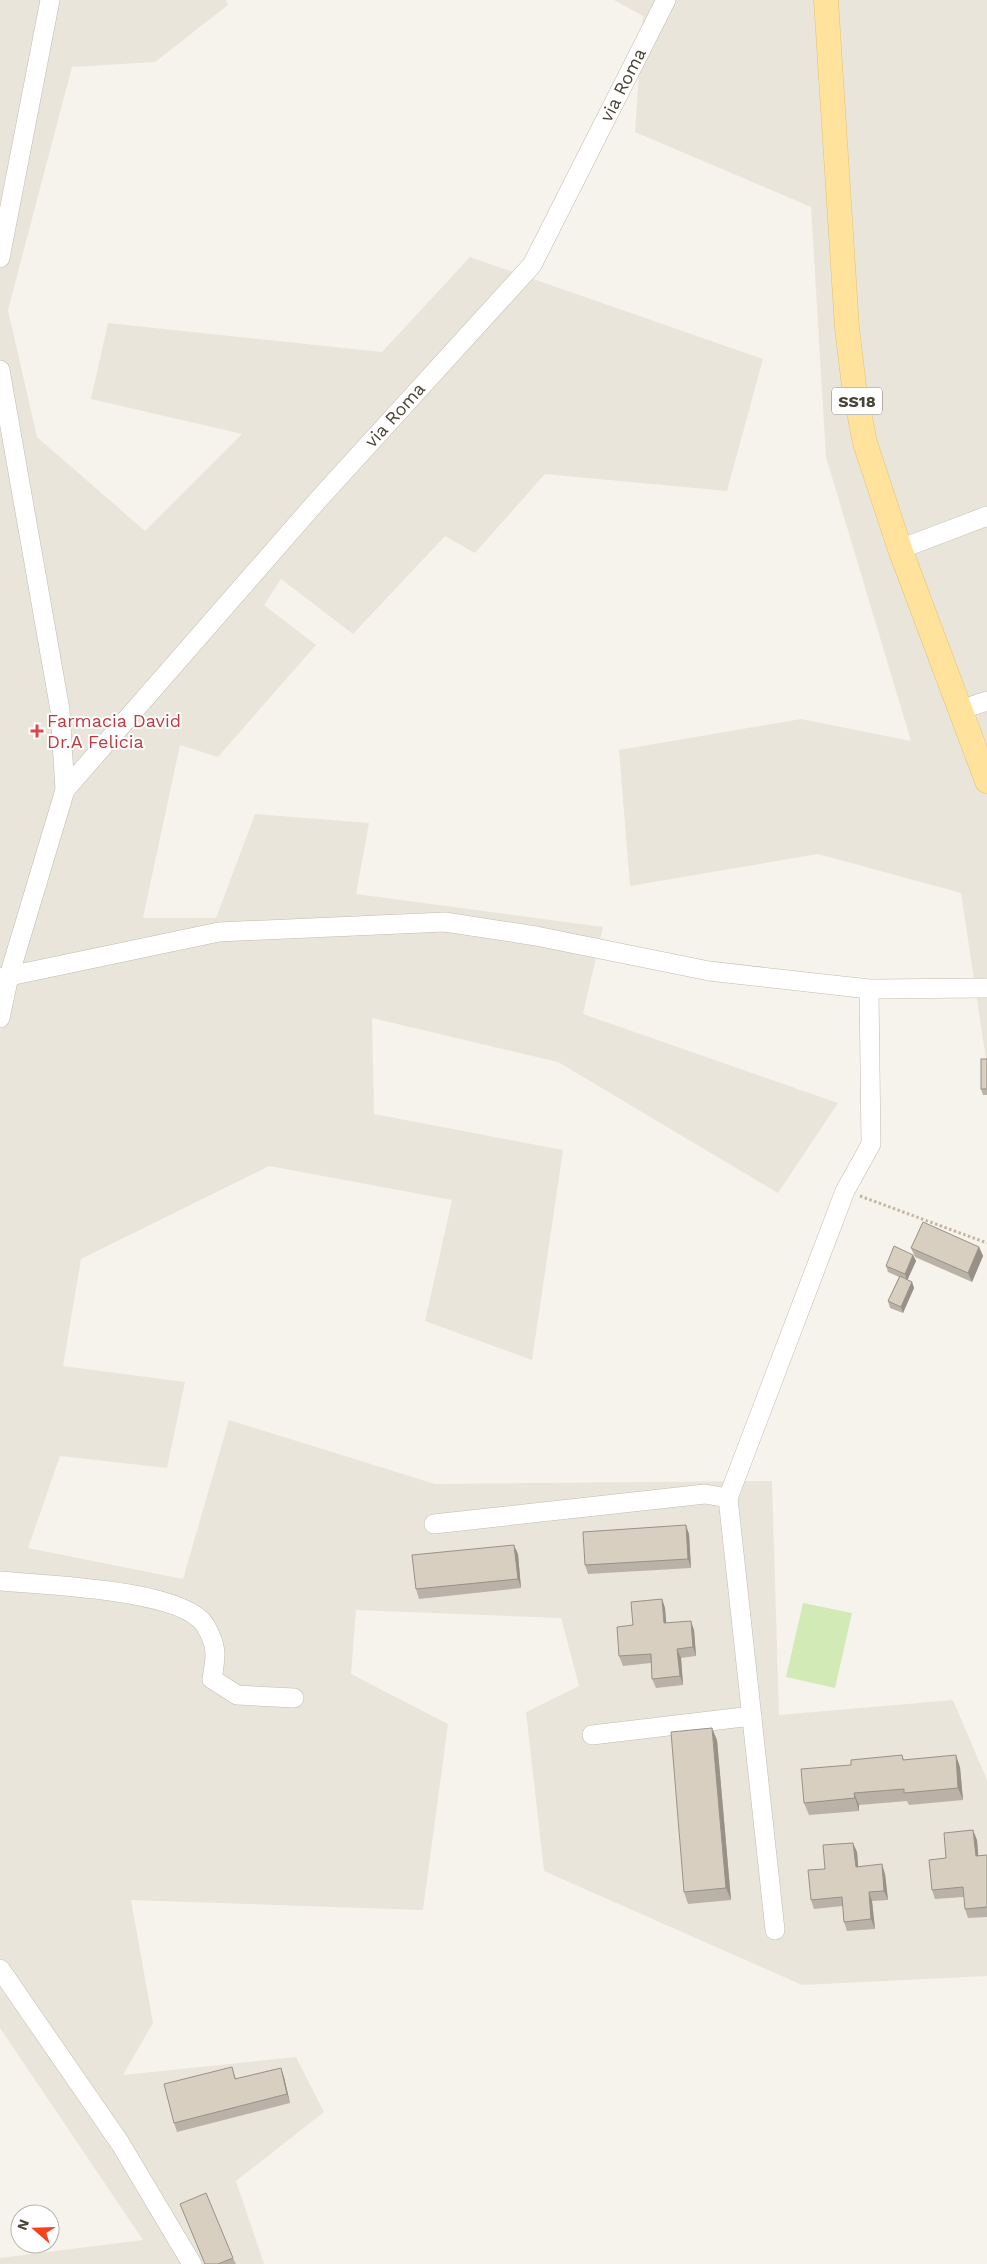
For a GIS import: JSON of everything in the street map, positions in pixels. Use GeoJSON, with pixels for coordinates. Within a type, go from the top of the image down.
{"type":"FeatureCollection","features":[{"type":"Feature","properties":{"kind":"main road","name":"SS18"},"geometry":{"type":"LineString","coordinates":[[826,0],[847,328],[854,386],[865,443],[900,549],[987,781]]}},
{"type":"Feature","properties":{"kind":"street"},"geometry":{"type":"LineString","coordinates":[[0,258],[50,0]]}},
{"type":"Feature","properties":{"kind":"street","name":"via Roma"},"geometry":{"type":"LineString","coordinates":[[65,790],[318,500],[532,265],[666,0]]}},
{"type":"Feature","properties":{"kind":"street"},"geometry":{"type":"LineString","coordinates":[[0,370],[60,710],[65,790],[4,977],[0,1018]]}},
{"type":"Feature","properties":{"kind":"street"},"geometry":{"type":"LineString","coordinates":[[900,549],[987,516]]}},
{"type":"Feature","properties":{"kind":"street"},"geometry":{"type":"LineString","coordinates":[[960,710],[987,701]]}},
{"type":"Feature","properties":{"kind":"street"},"geometry":{"type":"LineString","coordinates":[[4,977],[219,932],[446,922],[536,936],[709,971],[869,990],[987,988]]}},
{"type":"Feature","properties":{"kind":"street"},"geometry":{"type":"LineString","coordinates":[[775,1930],[728,1498],[846,1191],[870,1144],[869,990]]}},
{"type":"Feature","properties":{"kind":"street"},"geometry":{"type":"LineString","coordinates":[[434,1524],[705,1494],[728,1498]]}},
{"type":"Feature","properties":{"kind":"street"},"geometry":{"type":"LineString","coordinates":[[0,1581],[117,1590],[180,1607],[204,1624],[217,1652],[212,1679],[237,1695],[294,1698]]}},
{"type":"Feature","properties":{"kind":"street"},"geometry":{"type":"LineString","coordinates":[[592,1735],[752,1716]]}},
{"type":"Feature","properties":{"kind":"street"},"geometry":{"type":"LineString","coordinates":[[0,1969],[120,2143],[192,2264]]}},
{"type":"Feature","properties":{"kind":"path"},"geometry":{"type":"LineString","coordinates":[[846,1191],[987,1243]]}},
{"type":"Feature","properties":{"kind":"shaded area"},"geometry":{"type":"Polygon","coordinates":[[[0,0],[226,0],[228,5],[155,62],[72,67],[8,310],[37,437],[145,531],[242,434],[91,399],[108,323],[382,352],[470,257],[763,359],[727,491],[545,474],[475,553],[445,536],[353,634],[281,579],[264,605],[316,645],[218,757],[180,745],[143,918],[216,918],[255,814],[369,823],[356,894],[603,927],[583,1014],[838,1103],[778,1193],[558,1062],[372,1018],[374,1114],[563,1150],[532,1360],[425,1321],[452,1200],[269,1166],[81,1259],[63,1366],[185,1382],[167,1468],[60,1456],[28,1548],[183,1579],[229,1420],[435,1484],[772,1481],[779,1715],[953,1700],[987,1780],[987,1976],[802,1985],[544,1871],[526,1712],[579,1686],[561,1618],[356,1610],[351,1674],[448,1724],[423,1910],[131,1900],[153,2023],[123,2075],[296,2057],[324,2112],[236,2181],[264,2264],[0,2264],[0,2258],[32,2254],[60,2254],[60,2250],[143,2240],[0,2028],[0,0]]]}},
{"type":"Feature","properties":{"kind":"shaded area"},"geometry":{"type":"Polygon","coordinates":[[[614,0],[987,0],[987,1066],[961,893],[818,854],[630,886],[619,750],[801,719],[911,741],[826,457],[811,207],[635,132],[643,16],[614,0]]]}},
{"type":"Feature","properties":{"kind":"green space"},"geometry":{"type":"Polygon","coordinates":[[[803,1603],[852,1613],[835,1688],[786,1677],[803,1603]]]}},
{"type":"Feature","properties":{"kind":"building"},"geometry":{"type":"Polygon","coordinates":[[[981,1059],[987,1059],[987,1089],[981,1089],[981,1059]]]}},
{"type":"Feature","properties":{"kind":"building"},"geometry":{"type":"Polygon","coordinates":[[[923,1222],[979,1247],[968,1273],[911,1248],[923,1222]]]}},
{"type":"Feature","properties":{"kind":"building"},"geometry":{"type":"Polygon","coordinates":[[[894,1246],[913,1255],[905,1274],[886,1266],[894,1246]]]}},
{"type":"Feature","properties":{"kind":"building"},"geometry":{"type":"Polygon","coordinates":[[[900,1276],[912,1282],[901,1307],[888,1301],[900,1276]]]}},
{"type":"Feature","properties":{"kind":"building"},"geometry":{"type":"Polygon","coordinates":[[[686,1525],[688,1559],[585,1565],[583,1532],[686,1525]]]}},
{"type":"Feature","properties":{"kind":"building"},"geometry":{"type":"Polygon","coordinates":[[[514,1545],[518,1579],[416,1589],[412,1555],[514,1545]]]}},
{"type":"Feature","properties":{"kind":"building"},"geometry":{"type":"Polygon","coordinates":[[[662,1599],[664,1623],[691,1621],[693,1647],[677,1649],[680,1676],[652,1679],[651,1654],[619,1656],[617,1627],[633,1625],[631,1602],[662,1599]]]}},
{"type":"Feature","properties":{"kind":"building"},"geometry":{"type":"Polygon","coordinates":[[[712,1728],[726,1888],[684,1892],[671,1732],[712,1728]]]}},
{"type":"Feature","properties":{"kind":"building"},"geometry":{"type":"Polygon","coordinates":[[[902,1755],[903,1760],[956,1755],[958,1788],[904,1793],[904,1789],[854,1793],[855,1798],[804,1803],[801,1769],[851,1765],[851,1760],[902,1755]]]}},
{"type":"Feature","properties":{"kind":"building"},"geometry":{"type":"Polygon","coordinates":[[[973,1830],[976,1856],[987,1855],[987,1907],[965,1909],[963,1887],[932,1890],[929,1860],[946,1858],[944,1833],[973,1830]]]}},
{"type":"Feature","properties":{"kind":"building"},"geometry":{"type":"Polygon","coordinates":[[[853,1843],[856,1867],[882,1864],[884,1891],[869,1892],[871,1919],[844,1922],[842,1897],[811,1900],[808,1870],[825,1869],[823,1845],[853,1843]]]}},
{"type":"Feature","properties":{"kind":"building"},"geometry":{"type":"Polygon","coordinates":[[[232,2067],[235,2079],[281,2068],[287,2094],[174,2123],[164,2084],[232,2067]]]}},
{"type":"Feature","properties":{"kind":"building"},"geometry":{"type":"Polygon","coordinates":[[[206,2193],[233,2258],[218,2264],[205,2264],[180,2204],[206,2193]]]}},
{"type":"Feature","properties":{"kind":"place","name":"Farmacia David Dr.A Felicia"},"geometry":{"type":"Point","coordinates":[37,731]}}]}
